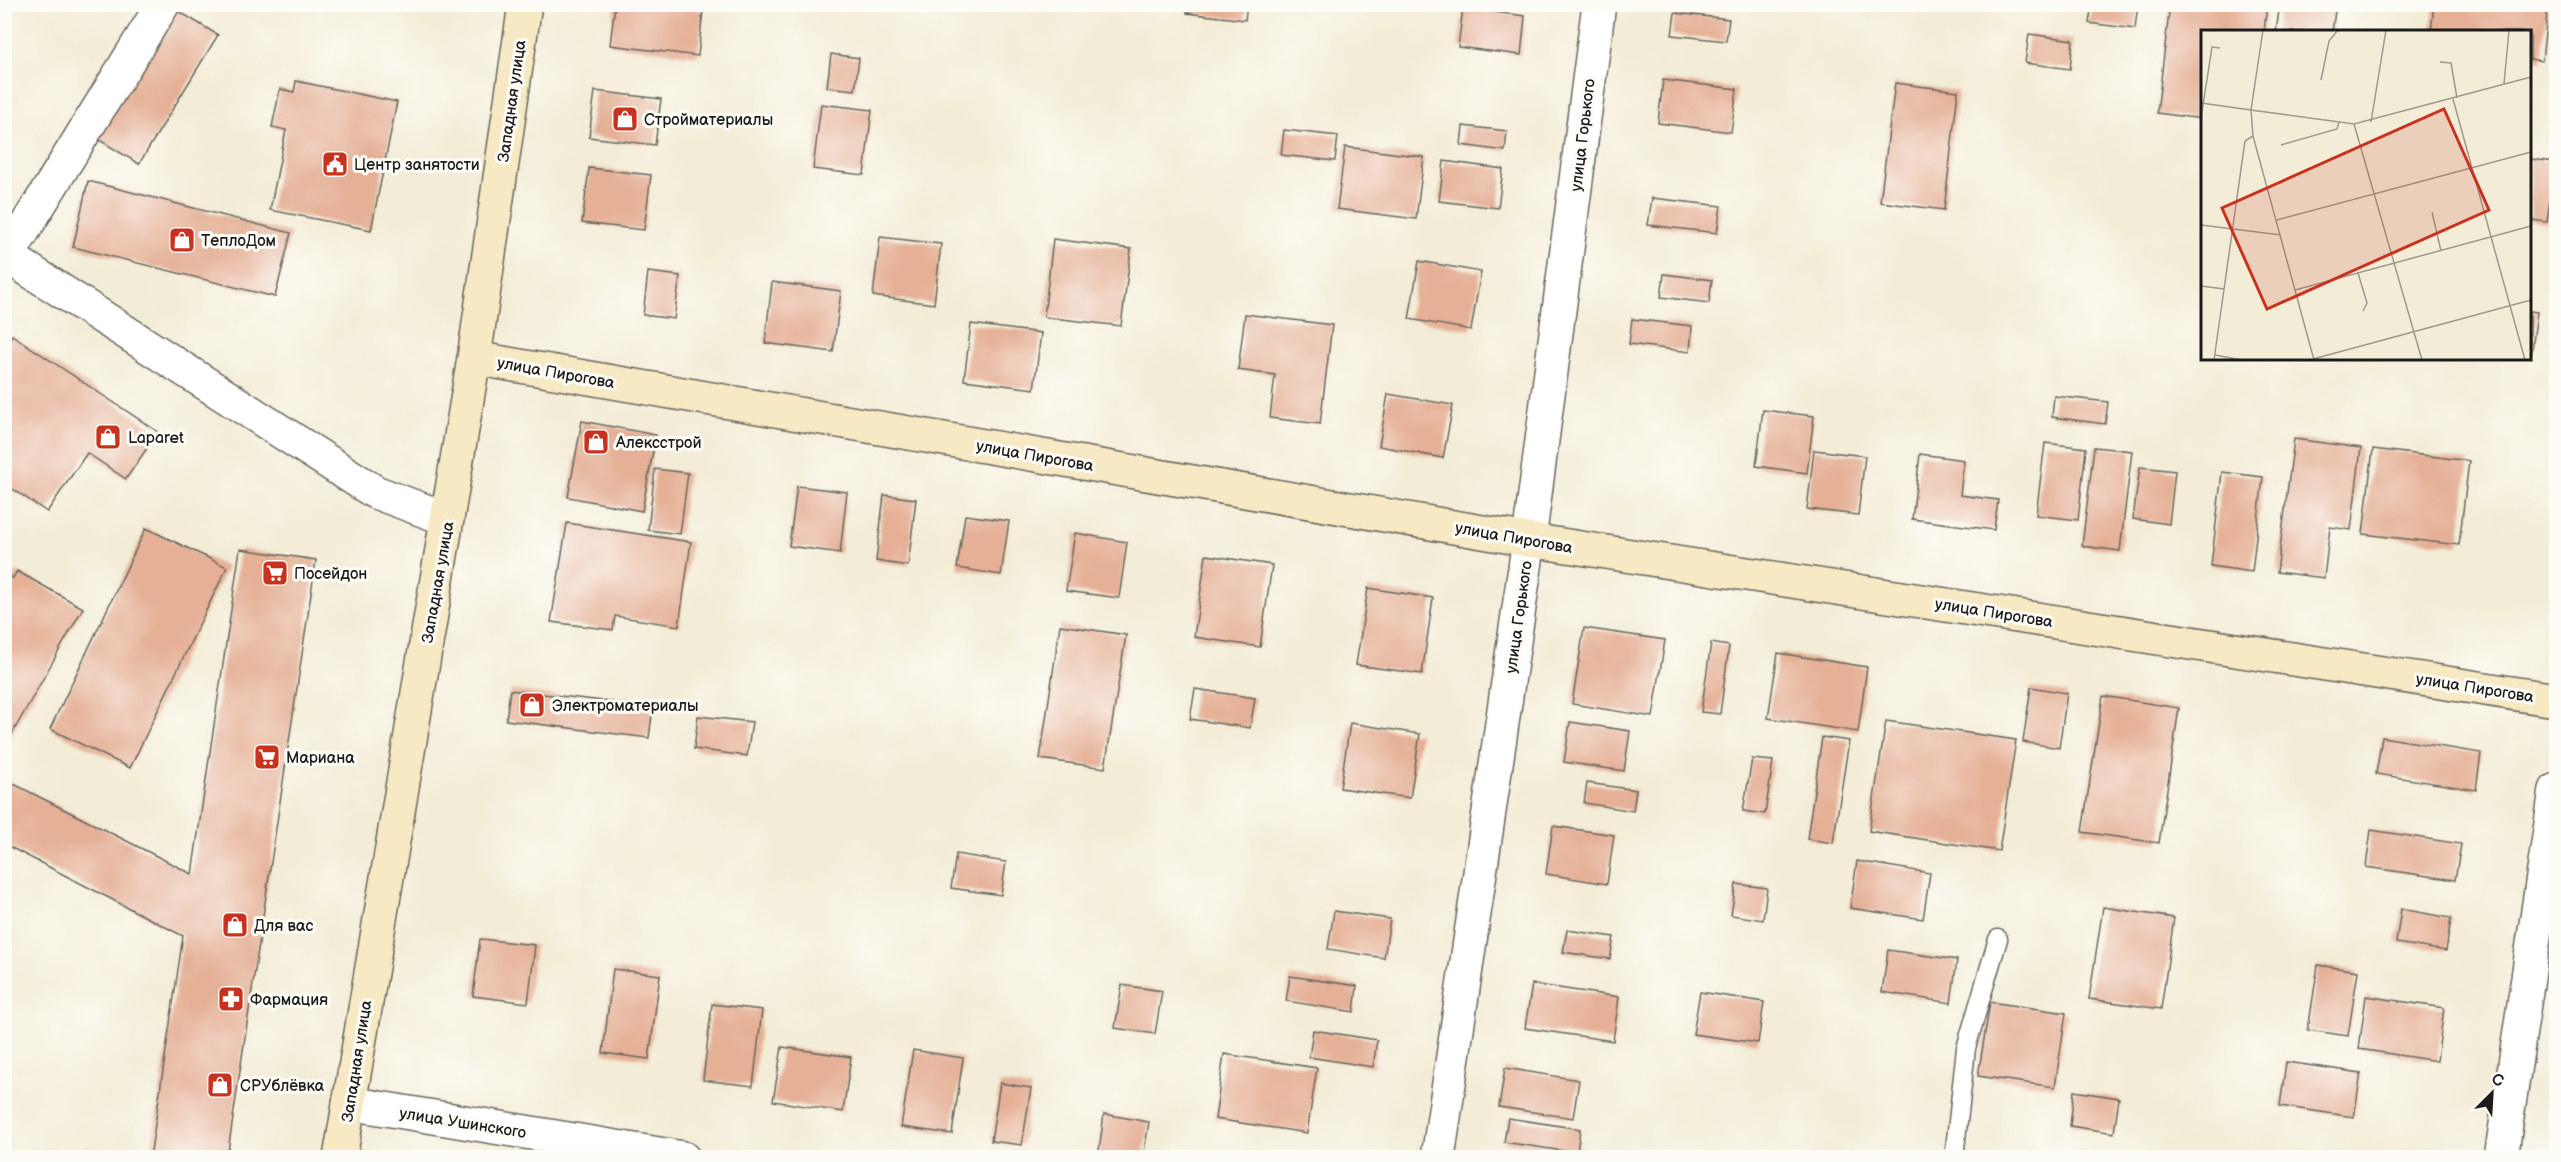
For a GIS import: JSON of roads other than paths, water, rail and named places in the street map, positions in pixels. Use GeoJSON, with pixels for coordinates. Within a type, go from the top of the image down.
{"type":"FeatureCollection","features":[{"type":"Feature","properties":{"kind":"street"},"geometry":{"type":"LineString","coordinates":[[163,4],[5,257],[375,492],[447,519]]}},
{"type":"Feature","properties":{"kind":"street","name":"Западная улица"},"geometry":{"type":"LineString","coordinates":[[340,1158],[474,358],[525,4]]}},
{"type":"Feature","properties":{"kind":"street","name":"улица Горького"},"geometry":{"type":"LineString","coordinates":[[1438,1158],[1529,540],[1599,4]]}},
{"type":"Feature","properties":{"kind":"street","name":"улица Пирогова"},"geometry":{"type":"LineString","coordinates":[[474,358],[1529,540],[2556,700]]}},
{"type":"Feature","properties":{"kind":"street"},"geometry":{"type":"LineString","coordinates":[[2501,1158],[2556,790]]}},
{"type":"Feature","properties":{"kind":"street","name":"улица Ушинского"},"geometry":{"type":"LineString","coordinates":[[349,1103],[683,1158]]}},
{"type":"Feature","properties":{"kind":"lane"},"geometry":{"type":"LineString","coordinates":[[1954,1158],[1966,1048],[1998,939]]}},
{"type":"Feature","properties":{"kind":"place","name":"Стройматериалы"},"geometry":{"type":"Point","coordinates":[625,119]}},
{"type":"Feature","properties":{"kind":"place","name":"Центр занятости"},"geometry":{"type":"Point","coordinates":[335,164]}},
{"type":"Feature","properties":{"kind":"place","name":"ТеплоДом"},"geometry":{"type":"Point","coordinates":[182,240]}},
{"type":"Feature","properties":{"kind":"place","name":"Laparet"},"geometry":{"type":"Point","coordinates":[108,437]}},
{"type":"Feature","properties":{"kind":"place","name":"Алексстрой"},"geometry":{"type":"Point","coordinates":[596,442]}},
{"type":"Feature","properties":{"kind":"place","name":"Посейдон"},"geometry":{"type":"Point","coordinates":[275,573]}},
{"type":"Feature","properties":{"kind":"place","name":"Электроматериалы"},"geometry":{"type":"Point","coordinates":[532,705]}},
{"type":"Feature","properties":{"kind":"place","name":"Мариана"},"geometry":{"type":"Point","coordinates":[267,757]}},
{"type":"Feature","properties":{"kind":"place","name":"Для вас"},"geometry":{"type":"Point","coordinates":[235,925]}},
{"type":"Feature","properties":{"kind":"place","name":"Фармация"},"geometry":{"type":"Point","coordinates":[231,999]}},
{"type":"Feature","properties":{"kind":"place","name":"СРУблёвка"},"geometry":{"type":"Point","coordinates":[220,1085]}}]}
